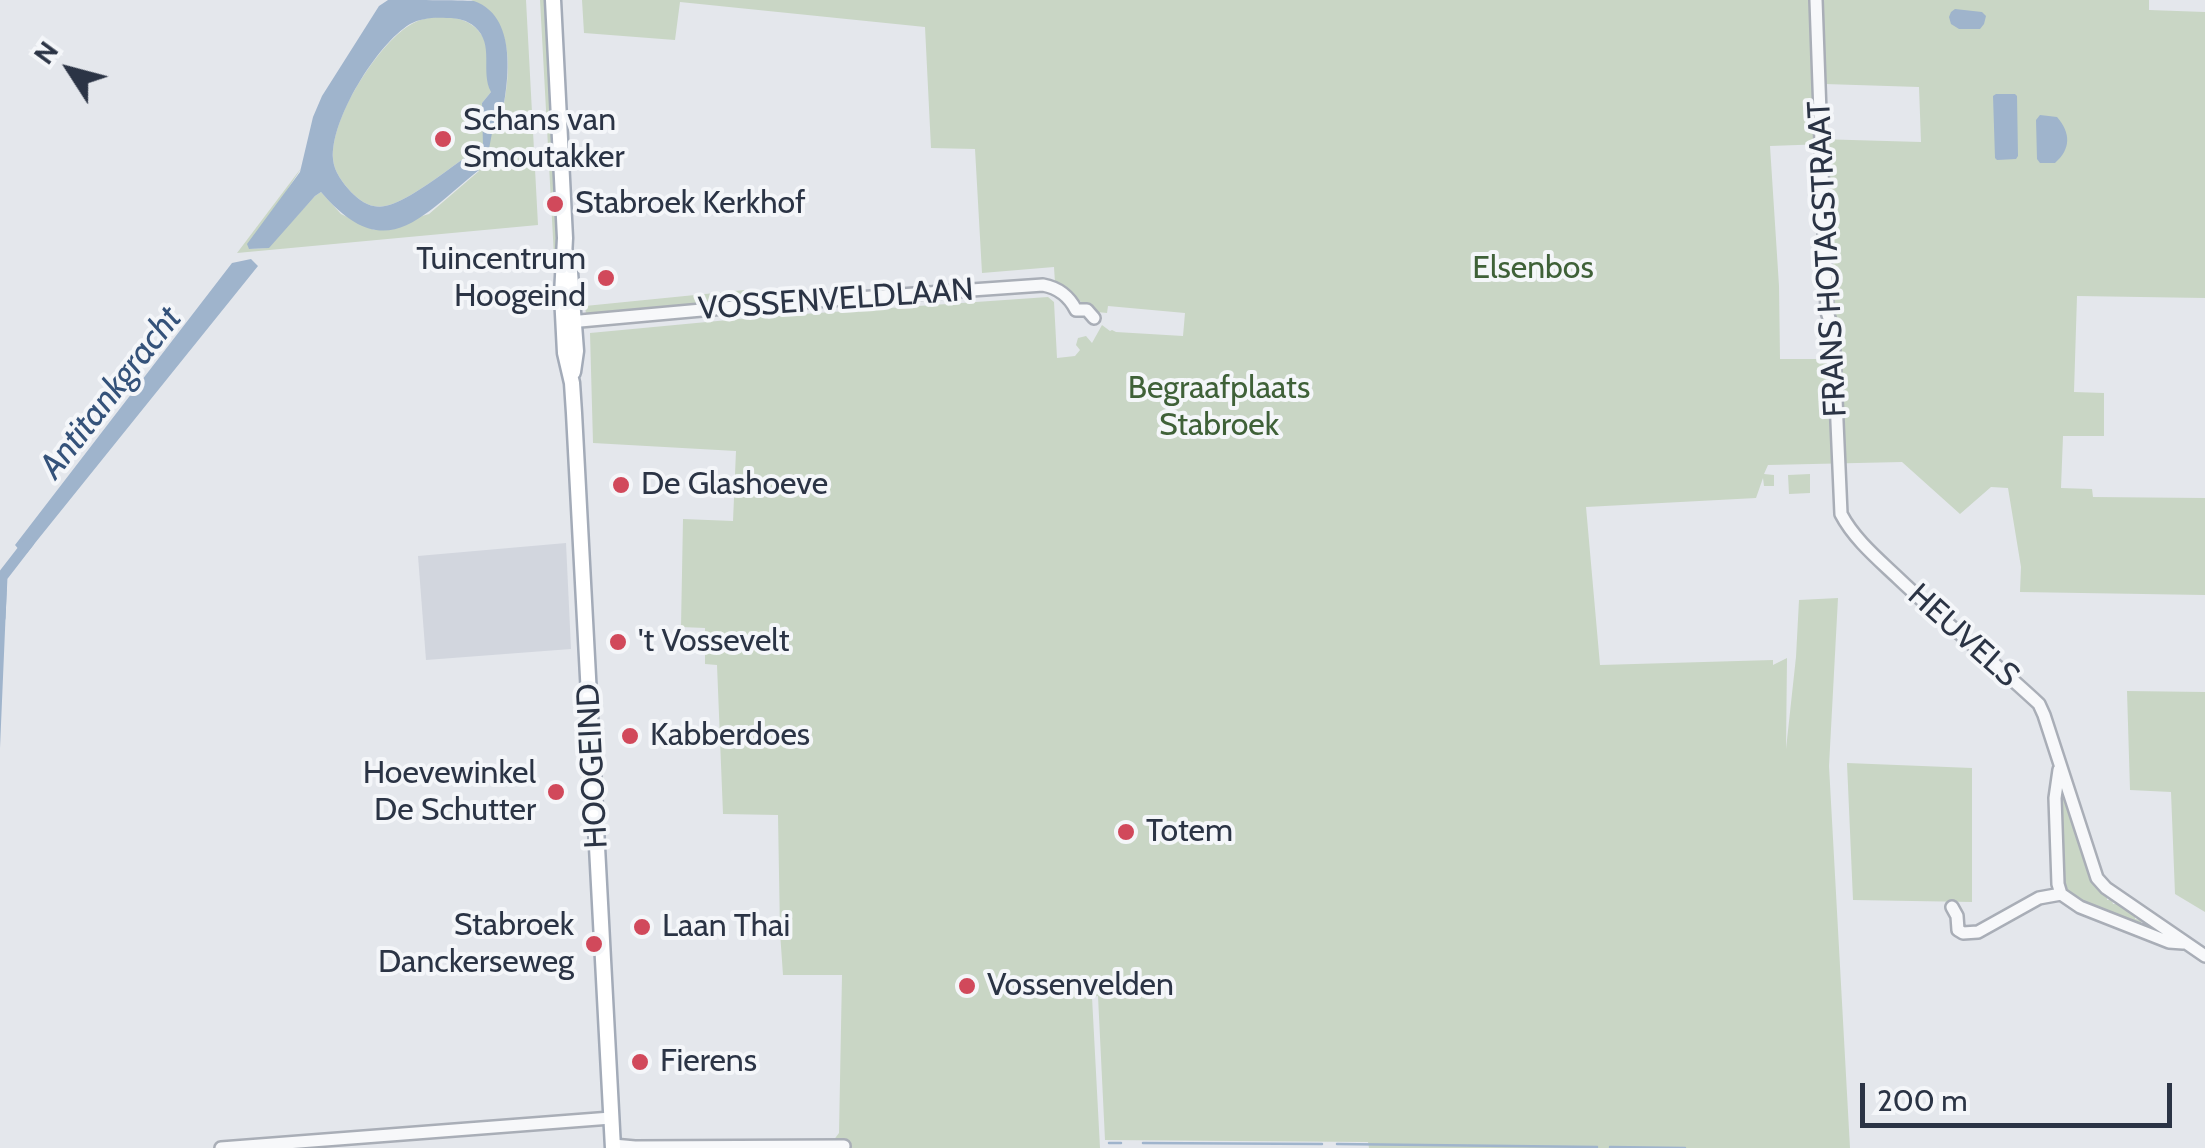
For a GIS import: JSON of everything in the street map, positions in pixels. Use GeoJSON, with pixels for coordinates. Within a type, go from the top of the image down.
{"type":"FeatureCollection","features":[{"type":"Feature","properties":{"kind":"main road","name":"HOOGEIND"},"geometry":{"type":"LineString","coordinates":[[553,0],[565,238],[562,269],[569,322],[565,353],[572,383],[613,1147]]}},
{"type":"Feature","properties":{"kind":"street","name":"FRANS HOTAGSTRAAT"},"geometry":{"type":"LineString","coordinates":[[1816,0],[1827,312],[1832,330],[1839,508],[1843,518]]}},
{"type":"Feature","properties":{"kind":"street","name":"VOSSENVELDLAAN"},"geometry":{"type":"LineString","coordinates":[[569,322],[756,304],[1043,285],[1060,291],[1076,310],[1087,310],[1094,318]]}},
{"type":"Feature","properties":{"kind":"street","name":"HEUVELS"},"geometry":{"type":"LineString","coordinates":[[1843,518],[1870,552],[1938,617],[2039,704],[2097,878],[2205,956]]}},
{"type":"Feature","properties":{"kind":"street","name":"HEUVELS"},"geometry":{"type":"LineString","coordinates":[[2059,766],[2055,798],[2061,894],[2080,908],[2169,942],[2186,943]]}},
{"type":"Feature","properties":{"kind":"street"},"geometry":{"type":"LineString","coordinates":[[1952,907],[1958,930],[1971,934],[2039,898],[2061,894]]}},
{"type":"Feature","properties":{"kind":"street"},"geometry":{"type":"LineString","coordinates":[[221,1148],[612,1118]]}},
{"type":"Feature","properties":{"kind":"street"},"geometry":{"type":"LineString","coordinates":[[613,1147],[844,1146]]}},
{"type":"Feature","properties":{"kind":"shaded area"},"geometry":{"type":"Polygon","coordinates":[[[566,543],[571,649],[426,660],[418,556],[566,543]]]}},
{"type":"Feature","properties":{"kind":"green space"},"geometry":{"type":"Polygon","coordinates":[[[471,0],[526,0],[538,225],[237,253],[302,167],[249,249],[267,248],[321,192],[341,214],[374,230],[429,214],[479,171],[469,155],[405,198],[375,206],[351,192],[337,173],[333,159],[339,124],[358,84],[397,35],[426,19],[459,19],[482,35],[488,51],[491,92],[482,103],[492,133],[499,128],[508,56],[498,24],[487,10],[471,0]]]}},
{"type":"Feature","properties":{"kind":"green space"},"geometry":{"type":"Polygon","coordinates":[[[540,0],[546,0],[560,264],[556,293],[540,0]]]}},
{"type":"Feature","properties":{"kind":"green space"},"geometry":{"type":"Polygon","coordinates":[[[582,0],[1812,0],[1817,139],[1921,142],[1919,87],[1825,84],[1821,0],[2149,0],[2149,10],[2205,12],[2205,298],[2077,296],[2074,392],[2104,393],[2104,436],[2063,436],[2061,488],[2092,489],[2093,497],[2205,498],[2205,595],[2020,592],[2021,567],[2008,488],[1991,487],[1960,514],[1902,462],[1768,465],[1764,474],[1774,475],[1774,486],[1764,486],[1763,478],[1756,498],[1586,507],[1600,665],[1773,660],[1773,665],[1787,658],[1786,749],[1799,600],[1838,598],[1829,766],[1850,1148],[1369,1148],[1368,1142],[1105,1140],[1098,996],[1092,997],[1100,1148],[833,1148],[839,1133],[842,975],[783,975],[778,815],[723,814],[717,665],[705,664],[705,628],[681,627],[683,519],[733,521],[736,451],[593,443],[590,333],[1048,297],[1054,302],[1057,358],[1075,356],[1080,350],[1076,345],[1078,338],[1086,336],[1092,343],[1102,325],[1116,332],[1183,336],[1185,313],[1108,306],[1107,313],[1097,312],[1055,283],[1054,267],[982,273],[975,149],[931,148],[925,27],[680,2],[675,40],[584,33],[582,0]],[[1825,144],[1770,146],[1780,359],[1826,359],[1838,363],[1825,144]]]}},
{"type":"Feature","properties":{"kind":"green space"},"geometry":{"type":"Polygon","coordinates":[[[755,289],[756,298],[586,314],[585,306],[755,289]]]}},
{"type":"Feature","properties":{"kind":"green space"},"geometry":{"type":"Polygon","coordinates":[[[1810,474],[1810,493],[1789,494],[1788,475],[1810,474]]]}},
{"type":"Feature","properties":{"kind":"green space"},"geometry":{"type":"Polygon","coordinates":[[[2127,691],[2205,692],[2205,912],[2175,894],[2171,792],[2130,790],[2127,691]]]}},
{"type":"Feature","properties":{"kind":"green space"},"geometry":{"type":"Polygon","coordinates":[[[1847,763],[1972,768],[1972,902],[1853,900],[1847,763]]]}},
{"type":"Feature","properties":{"kind":"green space"},"geometry":{"type":"Polygon","coordinates":[[[2063,792],[2072,810],[2069,814],[2080,847],[2085,851],[2085,862],[2090,866],[2090,878],[2114,897],[2107,900],[2123,904],[2143,917],[2135,919],[2163,931],[2163,937],[2078,904],[2063,889],[2059,794],[2063,792]]]}},
{"type":"Feature","properties":{"kind":"water"},"geometry":{"type":"Polygon","coordinates":[[[388,0],[474,1],[489,10],[499,23],[508,58],[499,129],[492,133],[486,150],[482,103],[491,92],[481,34],[459,19],[419,20],[384,48],[347,104],[334,143],[337,173],[358,198],[380,207],[416,192],[469,155],[481,165],[479,170],[421,217],[384,231],[365,227],[344,215],[321,192],[269,248],[249,249],[247,244],[300,172],[322,96],[379,6],[388,0]]]}},
{"type":"Feature","properties":{"kind":"water"},"geometry":{"type":"Polygon","coordinates":[[[1955,9],[1982,12],[1986,16],[1984,24],[1980,29],[1959,29],[1949,17],[1955,9]]]}},
{"type":"Feature","properties":{"kind":"water"},"geometry":{"type":"Polygon","coordinates":[[[1996,94],[2017,96],[2016,159],[1995,158],[1996,94]]]}},
{"type":"Feature","properties":{"kind":"water"},"geometry":{"type":"Polygon","coordinates":[[[2040,115],[2057,117],[2067,135],[2064,152],[2055,163],[2040,163],[2037,159],[2036,120],[2040,115]]]}},
{"type":"Feature","properties":{"kind":"water"},"geometry":{"type":"Polygon","coordinates":[[[251,259],[258,266],[27,553],[21,552],[15,545],[232,263],[251,259]]]}},
{"type":"Feature","properties":{"kind":"water"},"geometry":{"type":"Polygon","coordinates":[[[0,576],[7,583],[0,748],[0,576]]]}},
{"type":"Feature","properties":{"kind":"waterway","name":"Antitankgracht"},"geometry":{"type":"LineString","coordinates":[[0,618],[2,577],[29,542]]}},
{"type":"Feature","properties":{"kind":"waterway"},"geometry":{"type":"LineString","coordinates":[[1109,1143],[1121,1143]]}},
{"type":"Feature","properties":{"kind":"waterway"},"geometry":{"type":"LineString","coordinates":[[1143,1143],[1322,1144]]}},
{"type":"Feature","properties":{"kind":"waterway"},"geometry":{"type":"LineString","coordinates":[[1337,1144],[1597,1147]]}},
{"type":"Feature","properties":{"kind":"waterway"},"geometry":{"type":"LineString","coordinates":[[1610,1147],[1685,1148]]}},
{"type":"Feature","properties":{"kind":"place","name":"Schans van Smoutakker"},"geometry":{"type":"Point","coordinates":[443,139]}},
{"type":"Feature","properties":{"kind":"place","name":"Stabroek Kerkhof"},"geometry":{"type":"Point","coordinates":[555,204]}},
{"type":"Feature","properties":{"kind":"place","name":"Tuincentrum Hoogeind"},"geometry":{"type":"Point","coordinates":[606,278]}},
{"type":"Feature","properties":{"kind":"place","name":"De Glashoeve"},"geometry":{"type":"Point","coordinates":[621,485]}},
{"type":"Feature","properties":{"kind":"place","name":"'t Vossevelt"},"geometry":{"type":"Point","coordinates":[618,642]}},
{"type":"Feature","properties":{"kind":"place","name":"Kabberdoes"},"geometry":{"type":"Point","coordinates":[630,736]}},
{"type":"Feature","properties":{"kind":"place","name":"Hoevewinkel De Schutter"},"geometry":{"type":"Point","coordinates":[556,792]}},
{"type":"Feature","properties":{"kind":"place","name":"Totem"},"geometry":{"type":"Point","coordinates":[1126,832]}},
{"type":"Feature","properties":{"kind":"place","name":"Laan Thai"},"geometry":{"type":"Point","coordinates":[642,927]}},
{"type":"Feature","properties":{"kind":"place","name":"Stabroek Danckerseweg"},"geometry":{"type":"Point","coordinates":[594,944]}},
{"type":"Feature","properties":{"kind":"place","name":"Vossenvelden"},"geometry":{"type":"Point","coordinates":[967,986]}},
{"type":"Feature","properties":{"kind":"place","name":"Fierens"},"geometry":{"type":"Point","coordinates":[640,1062]}},
{"type":"Feature","properties":{"kind":"park label","name":"Elsenbos"},"geometry":{"type":"Point","coordinates":[1533,269]}},
{"type":"Feature","properties":{"kind":"park label","name":"Begraafplaats Stabroek"},"geometry":{"type":"Point","coordinates":[1219,408]}}]}
